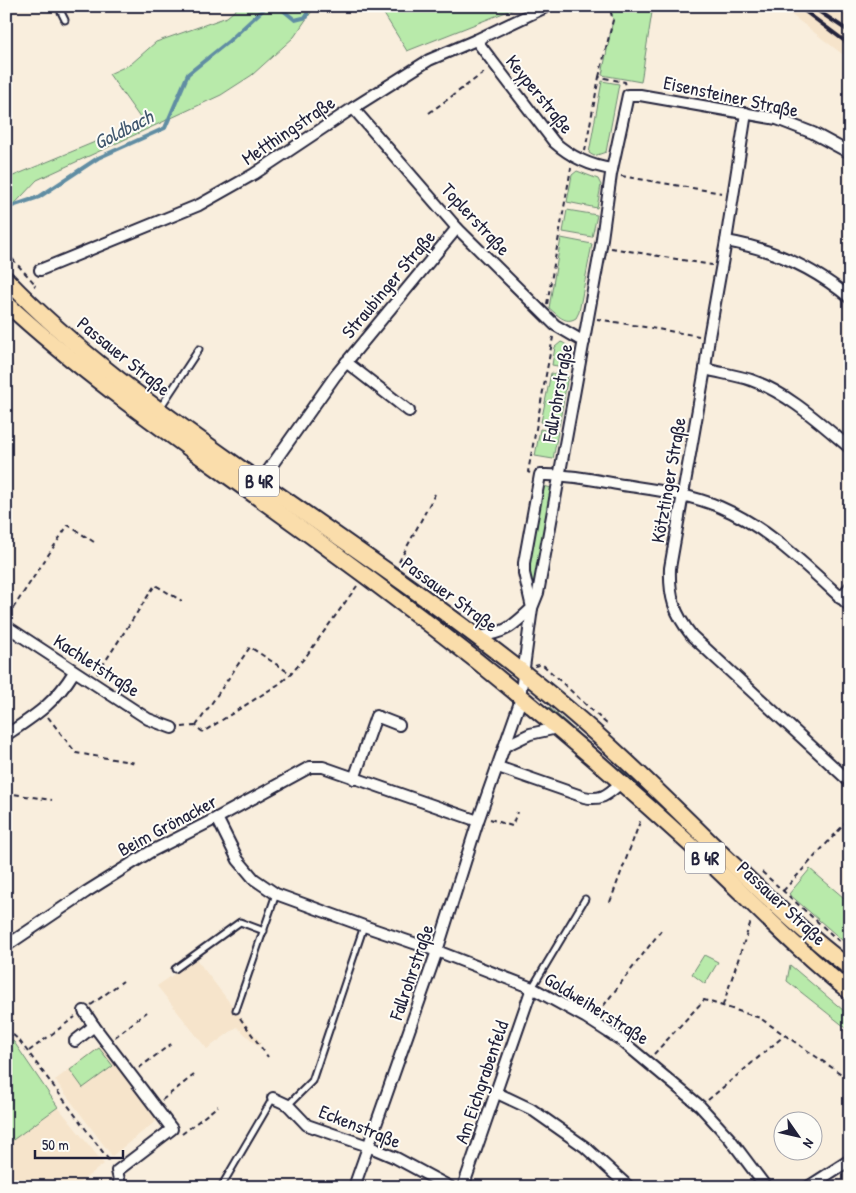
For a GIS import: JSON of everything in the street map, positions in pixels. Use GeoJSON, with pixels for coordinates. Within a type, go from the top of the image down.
{"type":"FeatureCollection","features":[{"type":"Feature","properties":{"kind":"main road","name":"Passauer Straße"},"geometry":{"type":"LineString","coordinates":[[6,278],[81,350],[158,410],[477,637],[522,672],[600,738],[801,928],[850,968]]}},
{"type":"Feature","properties":{"kind":"main road","name":"Passauer Straße"},"geometry":{"type":"LineString","coordinates":[[6,303],[59,350],[109,390],[365,575],[521,697],[621,783],[850,992]]}},
{"type":"Feature","properties":{"kind":"street","name":"Metthingstraße"},"geometry":{"type":"LineString","coordinates":[[40,270],[199,205],[254,174],[429,60],[548,6]]}},
{"type":"Feature","properties":{"kind":"street","name":"Keyperstraße"},"geometry":{"type":"LineString","coordinates":[[476,40],[554,142],[564,151],[579,159],[612,171]]}},
{"type":"Feature","properties":{"kind":"street","name":"Eisensteiner Straße"},"geometry":{"type":"LineString","coordinates":[[628,95],[640,95],[777,119],[813,132],[850,154]]}},
{"type":"Feature","properties":{"kind":"street","name":"Fallrohrstraße"},"geometry":{"type":"LineString","coordinates":[[354,1187],[437,950],[479,818],[521,697],[522,672],[532,608],[538,593],[601,246],[612,171],[628,95]]}},
{"type":"Feature","properties":{"kind":"street","name":"Toplerstraße"},"geometry":{"type":"LineString","coordinates":[[353,108],[457,228],[555,325],[584,342]]}},
{"type":"Feature","properties":{"kind":"street","name":"Kötztinger Straße"},"geometry":{"type":"LineString","coordinates":[[746,113],[705,369],[670,568],[669,587],[673,605],[681,622],[692,636],[850,782]]}},
{"type":"Feature","properties":{"kind":"street","name":"Straubinger Straße"},"geometry":{"type":"LineString","coordinates":[[260,482],[346,362],[457,228]]}},
{"type":"Feature","properties":{"kind":"street"},"geometry":{"type":"LineString","coordinates":[[726,241],[772,252],[807,268],[850,298]]}},
{"type":"Feature","properties":{"kind":"street","name":"Straubinger Straße"},"geometry":{"type":"LineString","coordinates":[[346,362],[409,411]]}},
{"type":"Feature","properties":{"kind":"street"},"geometry":{"type":"LineString","coordinates":[[705,369],[751,380],[776,392],[811,415],[850,448]]}},
{"type":"Feature","properties":{"kind":"street"},"geometry":{"type":"LineString","coordinates":[[540,475],[560,474],[682,496],[719,506],[736,514],[759,529],[785,549],[850,606]]}},
{"type":"Feature","properties":{"kind":"street","name":"Fallrohrstraße"},"geometry":{"type":"LineString","coordinates":[[532,608],[524,573],[524,563],[540,475]]}},
{"type":"Feature","properties":{"kind":"street"},"geometry":{"type":"LineString","coordinates":[[840,598],[850,587]]}},
{"type":"Feature","properties":{"kind":"street"},"geometry":{"type":"LineString","coordinates":[[477,637],[507,630],[532,608]]}},
{"type":"Feature","properties":{"kind":"street","name":"Kachletstraße"},"geometry":{"type":"LineString","coordinates":[[6,626],[148,719],[172,728]]}},
{"type":"Feature","properties":{"kind":"street"},"geometry":{"type":"LineString","coordinates":[[6,735],[43,710],[63,690],[74,672]]}},
{"type":"Feature","properties":{"kind":"street"},"geometry":{"type":"LineString","coordinates":[[354,779],[376,716],[398,725]]}},
{"type":"Feature","properties":{"kind":"street"},"geometry":{"type":"LineString","coordinates":[[505,746],[530,734],[557,728]]}},
{"type":"Feature","properties":{"kind":"street","name":"Beim Grönacker"},"geometry":{"type":"LineString","coordinates":[[6,946],[150,852],[310,767],[323,768],[479,818]]}},
{"type":"Feature","properties":{"kind":"street"},"geometry":{"type":"LineString","coordinates":[[498,767],[584,797],[596,799],[604,796],[621,783]]}},
{"type":"Feature","properties":{"kind":"street","name":"Goldweiherstraße"},"geometry":{"type":"LineString","coordinates":[[216,818],[238,860],[254,879],[276,894],[437,950],[532,988],[592,1021],[622,1041],[700,1106],[730,1139],[766,1187]]}},
{"type":"Feature","properties":{"kind":"street","name":"Am Eichgrabenfeld"},"geometry":{"type":"LineString","coordinates":[[463,1187],[532,988]]}},
{"type":"Feature","properties":{"kind":"street"},"geometry":{"type":"LineString","coordinates":[[84,1011],[172,1129],[117,1171],[118,1186]]}},
{"type":"Feature","properties":{"kind":"street"},"geometry":{"type":"LineString","coordinates":[[75,1041],[94,1026]]}},
{"type":"Feature","properties":{"kind":"street"},"geometry":{"type":"LineString","coordinates":[[497,1093],[531,1109],[585,1147],[629,1187]]}},
{"type":"Feature","properties":{"kind":"street","name":"Eckenstraße"},"geometry":{"type":"LineString","coordinates":[[273,1098],[288,1105],[307,1126],[368,1146],[396,1158],[450,1187]]}},
{"type":"Feature","properties":{"kind":"street"},"geometry":{"type":"LineString","coordinates":[[808,1187],[850,1160]]}},
{"type":"Feature","properties":{"kind":"lane"},"geometry":{"type":"LineString","coordinates":[[58,6],[65,20]]}},
{"type":"Feature","properties":{"kind":"lane"},"geometry":{"type":"LineString","coordinates":[[158,410],[199,349]]}},
{"type":"Feature","properties":{"kind":"lane"},"geometry":{"type":"LineString","coordinates":[[236,1010],[276,894]]}},
{"type":"Feature","properties":{"kind":"lane"},"geometry":{"type":"LineString","coordinates":[[532,988],[585,899]]}},
{"type":"Feature","properties":{"kind":"lane"},"geometry":{"type":"LineString","coordinates":[[175,970],[240,922],[264,931]]}},
{"type":"Feature","properties":{"kind":"lane"},"geometry":{"type":"LineString","coordinates":[[288,1105],[312,1081],[364,926]]}},
{"type":"Feature","properties":{"kind":"lane","name":"Eckenstraße"},"geometry":{"type":"LineString","coordinates":[[221,1187],[273,1098]]}},
{"type":"Feature","properties":{"kind":"path"},"geometry":{"type":"LineString","coordinates":[[543,314],[547,306],[570,169],[585,154],[599,78],[613,20],[609,6]]}},
{"type":"Feature","properties":{"kind":"path"},"geometry":{"type":"LineString","coordinates":[[429,113],[494,65]]}},
{"type":"Feature","properties":{"kind":"path"},"geometry":{"type":"LineString","coordinates":[[599,78],[625,82],[628,95]]}},
{"type":"Feature","properties":{"kind":"path"},"geometry":{"type":"LineString","coordinates":[[612,171],[733,195]]}},
{"type":"Feature","properties":{"kind":"path"},"geometry":{"type":"LineString","coordinates":[[601,246],[721,266]]}},
{"type":"Feature","properties":{"kind":"path"},"geometry":{"type":"LineString","coordinates":[[6,252],[36,285],[32,288]]}},
{"type":"Feature","properties":{"kind":"path"},"geometry":{"type":"LineString","coordinates":[[588,317],[709,337]]}},
{"type":"Feature","properties":{"kind":"path"},"geometry":{"type":"LineString","coordinates":[[540,475],[528,472],[555,325]]}},
{"type":"Feature","properties":{"kind":"path"},"geometry":{"type":"LineString","coordinates":[[398,564],[435,494]]}},
{"type":"Feature","properties":{"kind":"path"},"geometry":{"type":"LineString","coordinates":[[6,619],[68,525],[94,542]]}},
{"type":"Feature","properties":{"kind":"path"},"geometry":{"type":"LineString","coordinates":[[172,728],[196,726],[204,732],[291,674],[365,575]]}},
{"type":"Feature","properties":{"kind":"path"},"geometry":{"type":"LineString","coordinates":[[92,683],[155,585],[182,601]]}},
{"type":"Feature","properties":{"kind":"path"},"geometry":{"type":"LineString","coordinates":[[196,726],[250,647],[291,674]]}},
{"type":"Feature","properties":{"kind":"path"},"geometry":{"type":"LineString","coordinates":[[43,710],[76,753],[137,763]]}},
{"type":"Feature","properties":{"kind":"path"},"geometry":{"type":"LineString","coordinates":[[6,793],[52,800]]}},
{"type":"Feature","properties":{"kind":"path"},"geometry":{"type":"LineString","coordinates":[[479,818],[512,826],[517,812]]}},
{"type":"Feature","properties":{"kind":"path"},"geometry":{"type":"LineString","coordinates":[[610,902],[642,818]]}},
{"type":"Feature","properties":{"kind":"path"},"geometry":{"type":"LineString","coordinates":[[782,891],[850,818]]}},
{"type":"Feature","properties":{"kind":"path"},"geometry":{"type":"LineString","coordinates":[[723,1005],[757,908]]}},
{"type":"Feature","properties":{"kind":"path"},"geometry":{"type":"LineString","coordinates":[[592,1021],[663,928]]}},
{"type":"Feature","properties":{"kind":"path"},"geometry":{"type":"LineString","coordinates":[[648,1062],[704,1000],[760,1018],[850,1080]]}},
{"type":"Feature","properties":{"kind":"path"},"geometry":{"type":"LineString","coordinates":[[236,1010],[268,1057]]}},
{"type":"Feature","properties":{"kind":"path"},"geometry":{"type":"LineString","coordinates":[[107,1043],[147,1012]]}},
{"type":"Feature","properties":{"kind":"path"},"geometry":{"type":"LineString","coordinates":[[6,1030],[19,1040],[117,1171]]}},
{"type":"Feature","properties":{"kind":"path"},"geometry":{"type":"LineString","coordinates":[[700,1106],[785,1035]]}},
{"type":"Feature","properties":{"kind":"path"},"geometry":{"type":"LineString","coordinates":[[131,1074],[171,1044]]}},
{"type":"Feature","properties":{"kind":"path"},"geometry":{"type":"LineString","coordinates":[[154,1106],[194,1075]]}},
{"type":"Feature","properties":{"kind":"path"},"geometry":{"type":"LineString","coordinates":[[172,1129],[182,1134],[218,1106]]}},
{"type":"Feature","properties":{"kind":"shaded area"},"geometry":{"type":"Polygon","coordinates":[[[780,6],[840,6],[850,13],[850,60],[780,6]]]}},
{"type":"Feature","properties":{"kind":"shaded area"},"geometry":{"type":"Polygon","coordinates":[[[196,959],[261,1043],[258,1046],[237,1027],[207,1049],[157,986],[196,959]]]}},
{"type":"Feature","properties":{"kind":"shaded area"},"geometry":{"type":"Polygon","coordinates":[[[103,1044],[160,1118],[112,1156],[55,1080],[103,1044]]]}},
{"type":"Feature","properties":{"kind":"shaded area"},"geometry":{"type":"Polygon","coordinates":[[[58,1107],[104,1164],[74,1187],[6,1187],[6,1145],[58,1107]]]}},
{"type":"Feature","properties":{"kind":"green space"},"geometry":{"type":"Polygon","coordinates":[[[240,6],[317,6],[294,37],[252,75],[221,95],[37,180],[6,213],[6,179],[143,122],[109,74],[131,64],[156,42],[227,17],[240,6]]]}},
{"type":"Feature","properties":{"kind":"green space"},"geometry":{"type":"Polygon","coordinates":[[[379,6],[521,6],[407,51],[379,6]]]}},
{"type":"Feature","properties":{"kind":"green space"},"geometry":{"type":"Polygon","coordinates":[[[610,6],[653,6],[641,82],[602,75],[613,20],[610,6]]]}},
{"type":"Feature","properties":{"kind":"green space"},"geometry":{"type":"Polygon","coordinates":[[[602,81],[619,84],[606,152],[594,156],[589,153],[602,81]]]}},
{"type":"Feature","properties":{"kind":"green space"},"geometry":{"type":"Polygon","coordinates":[[[577,171],[598,179],[601,185],[597,208],[567,202],[572,175],[577,171]]]}},
{"type":"Feature","properties":{"kind":"green space"},"geometry":{"type":"Polygon","coordinates":[[[567,210],[597,215],[592,237],[563,232],[567,210]]]}},
{"type":"Feature","properties":{"kind":"green space"},"geometry":{"type":"Polygon","coordinates":[[[561,238],[592,244],[579,312],[576,318],[572,320],[565,320],[549,308],[561,238]]]}},
{"type":"Feature","properties":{"kind":"green space"},"geometry":{"type":"Polygon","coordinates":[[[561,342],[569,349],[569,368],[552,365],[555,347],[561,342]]]}},
{"type":"Feature","properties":{"kind":"green space"},"geometry":{"type":"Polygon","coordinates":[[[551,373],[568,376],[559,426],[541,422],[551,373]]]}},
{"type":"Feature","properties":{"kind":"green space"},"geometry":{"type":"Polygon","coordinates":[[[540,429],[558,432],[553,459],[535,456],[540,429]]]}},
{"type":"Feature","properties":{"kind":"green space"},"geometry":{"type":"Polygon","coordinates":[[[543,486],[552,488],[534,588],[532,587],[529,564],[543,486]]]}},
{"type":"Feature","properties":{"kind":"green space"},"geometry":{"type":"Polygon","coordinates":[[[549,707],[610,762],[645,788],[775,912],[773,914],[546,710],[549,707]]]}},
{"type":"Feature","properties":{"kind":"green space"},"geometry":{"type":"Polygon","coordinates":[[[810,869],[850,903],[850,947],[789,894],[810,869]]]}},
{"type":"Feature","properties":{"kind":"green space"},"geometry":{"type":"Polygon","coordinates":[[[811,944],[850,975],[850,983],[808,947],[811,944]]]}},
{"type":"Feature","properties":{"kind":"green space"},"geometry":{"type":"Polygon","coordinates":[[[704,955],[718,962],[705,984],[692,974],[704,955]]]}},
{"type":"Feature","properties":{"kind":"green space"},"geometry":{"type":"Polygon","coordinates":[[[790,965],[850,1016],[850,1031],[787,981],[790,965]]]}},
{"type":"Feature","properties":{"kind":"green space"},"geometry":{"type":"Polygon","coordinates":[[[6,1036],[14,1042],[58,1107],[6,1145],[6,1036]]]}},
{"type":"Feature","properties":{"kind":"green space"},"geometry":{"type":"Polygon","coordinates":[[[99,1048],[113,1066],[83,1088],[70,1070],[99,1048]]]}},
{"type":"Feature","properties":{"kind":"waterway","name":"Goldbach"},"geometry":{"type":"LineString","coordinates":[[6,208],[39,197],[98,158],[165,128],[188,74],[229,41],[267,6]]}},
{"type":"Feature","properties":{"kind":"waterway","name":"Goldbach"},"geometry":{"type":"LineString","coordinates":[[278,6],[295,20],[307,17],[307,6]]}},
{"type":"Feature","properties":{"kind":"railway"},"geometry":{"type":"LineString","coordinates":[[798,6],[850,45]]}},
{"type":"Feature","properties":{"kind":"railway"},"geometry":{"type":"LineString","coordinates":[[811,6],[850,32]]}}]}
